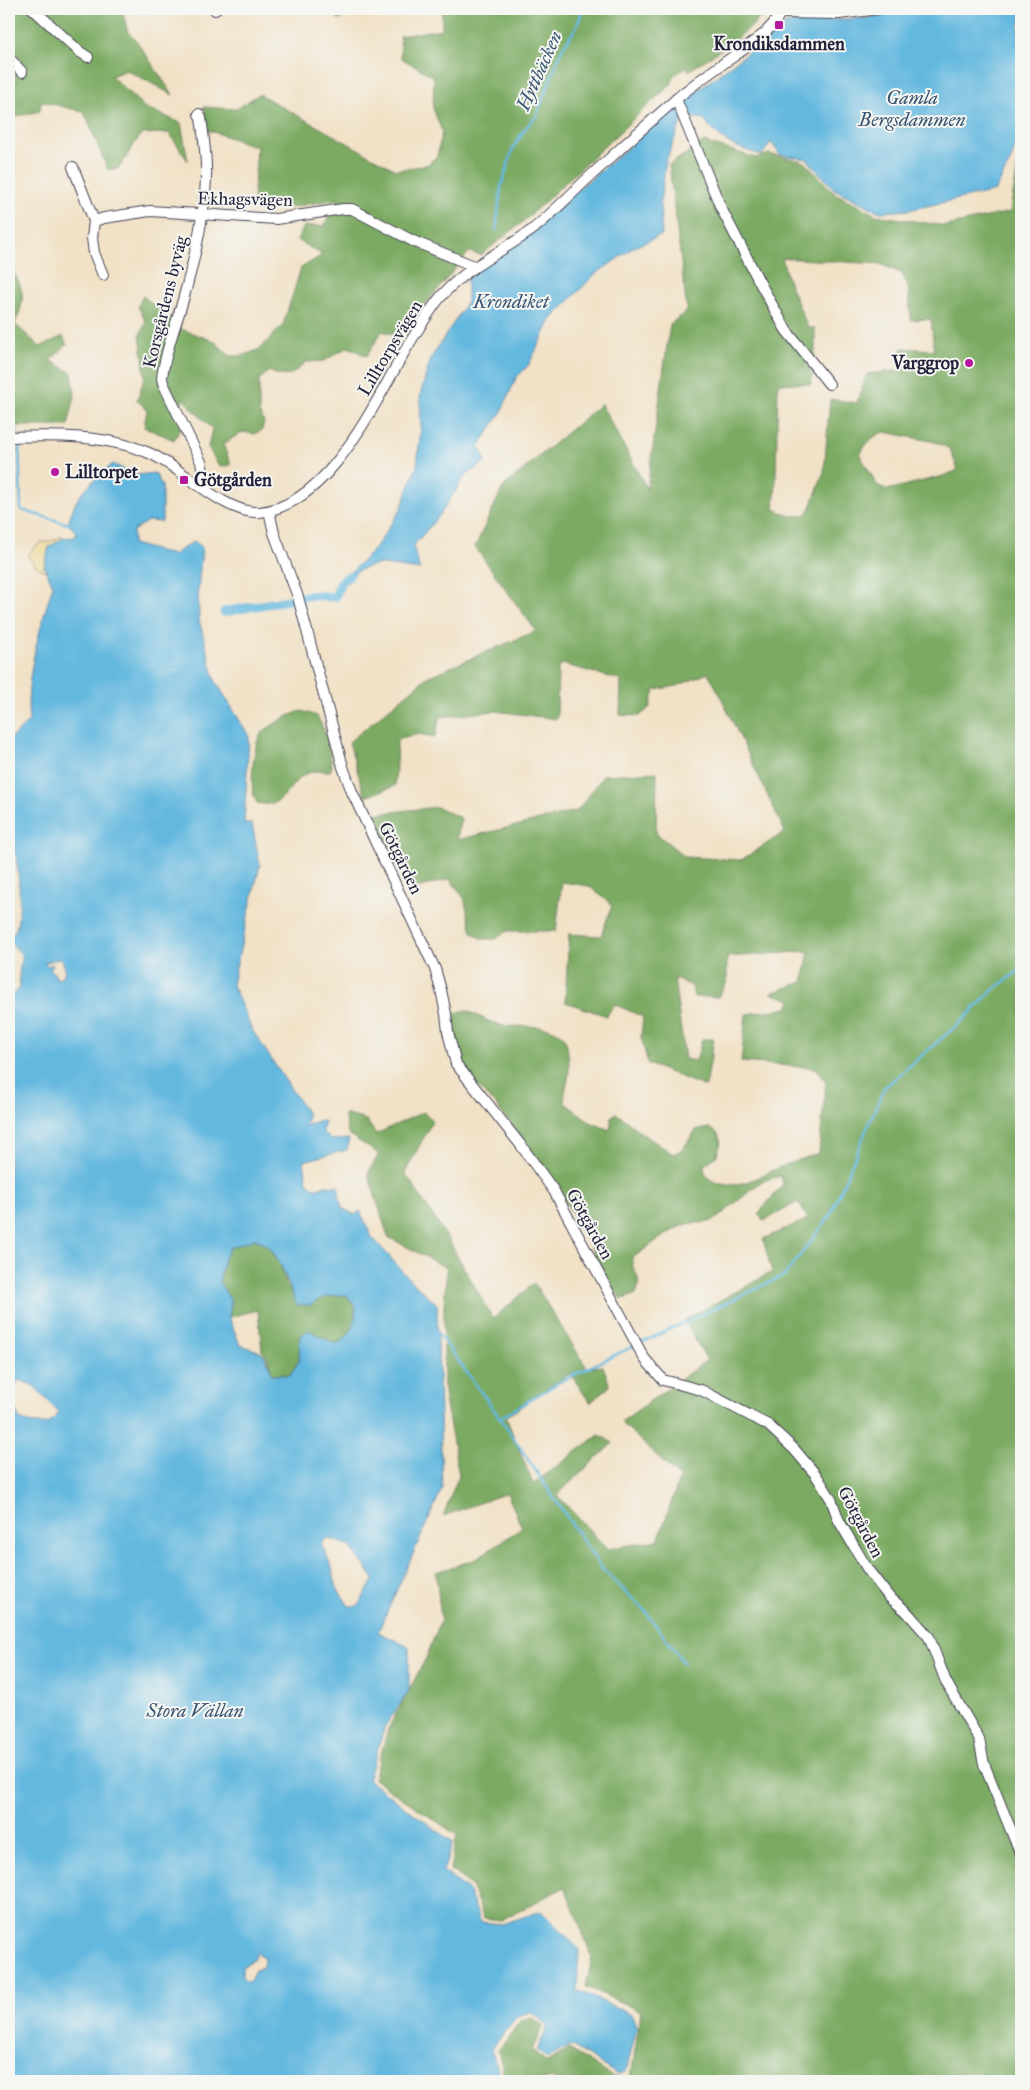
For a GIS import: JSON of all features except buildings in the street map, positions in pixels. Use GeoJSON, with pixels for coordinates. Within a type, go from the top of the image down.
{"type":"FeatureCollection","features":[{"type":"Feature","properties":{"kind":"street"},"geometry":{"type":"LineString","coordinates":[[33,9],[88,57]]}},
{"type":"Feature","properties":{"kind":"street"},"geometry":{"type":"LineString","coordinates":[[783,11],[848,14],[878,9]]}},
{"type":"Feature","properties":{"kind":"street","name":"Lilltorpsvägen"},"geometry":{"type":"LineString","coordinates":[[9,437],[65,438],[124,444],[153,454],[207,490],[243,511],[269,511],[286,505],[304,494],[336,461],[358,432],[412,338],[438,301],[474,266],[539,224],[678,104],[757,39],[774,23],[783,11]]}},
{"type":"Feature","properties":{"kind":"street"},"geometry":{"type":"LineString","coordinates":[[9,58],[22,72]]}},
{"type":"Feature","properties":{"kind":"street"},"geometry":{"type":"LineString","coordinates":[[678,104],[721,208],[764,291],[786,330],[829,384]]}},
{"type":"Feature","properties":{"kind":"street","name":"Korsgårdens byväg"},"geometry":{"type":"LineString","coordinates":[[199,114],[201,118],[206,177],[201,215],[196,249],[162,378],[201,462],[207,490]]}},
{"type":"Feature","properties":{"kind":"street"},"geometry":{"type":"LineString","coordinates":[[73,167],[94,221],[92,238],[94,253],[103,276]]}},
{"type":"Feature","properties":{"kind":"street","name":"Ekhagsvägen"},"geometry":{"type":"LineString","coordinates":[[94,221],[150,211],[287,219],[334,210],[352,209],[413,241],[474,266]]}},
{"type":"Feature","properties":{"kind":"street","name":"Götgården"},"geometry":{"type":"LineString","coordinates":[[269,511],[274,533],[298,597],[342,767],[435,969],[456,1064],[525,1149],[554,1191],[640,1353],[663,1380],[701,1390],[768,1425],[794,1449],[816,1475],[831,1499],[838,1522],[868,1570],[889,1597],[913,1617],[929,1637],[946,1682],[979,1739],[984,1764],[1021,1855]]}},
{"type":"Feature","properties":{"kind":"green space"},"geometry":{"type":"Polygon","coordinates":[[[9,9],[122,9],[128,32],[136,40],[173,95],[127,70],[111,76],[144,107],[181,123],[188,161],[169,133],[141,134],[119,168],[108,170],[84,112],[41,101],[40,111],[9,118],[9,88],[21,60],[9,52],[9,9]]]}},
{"type":"Feature","properties":{"kind":"green space"},"geometry":{"type":"Polygon","coordinates":[[[330,9],[354,9],[354,10],[339,20],[330,9]]]}},
{"type":"Feature","properties":{"kind":"green space"},"geometry":{"type":"Polygon","coordinates":[[[442,9],[766,9],[752,25],[731,42],[689,71],[687,67],[673,76],[672,83],[524,221],[481,255],[469,252],[399,336],[382,331],[367,356],[348,347],[324,361],[306,362],[289,375],[275,374],[269,371],[259,380],[259,413],[264,422],[262,430],[255,434],[243,432],[223,444],[231,465],[219,467],[208,447],[212,429],[182,398],[182,426],[174,440],[144,427],[147,410],[137,400],[145,376],[140,334],[146,323],[138,306],[143,296],[181,329],[214,341],[230,356],[242,356],[260,349],[283,325],[301,268],[322,255],[297,240],[304,226],[324,226],[338,199],[287,208],[253,203],[257,147],[208,130],[204,107],[236,109],[259,94],[396,170],[427,165],[437,156],[442,132],[433,108],[434,77],[401,58],[400,36],[442,29],[442,9]]]}},
{"type":"Feature","properties":{"kind":"green space"},"geometry":{"type":"Polygon","coordinates":[[[704,142],[756,158],[769,154],[805,162],[833,192],[876,215],[946,226],[1010,212],[1021,146],[1021,2081],[556,2081],[552,2078],[527,2082],[516,2080],[504,2074],[498,2051],[520,2021],[531,2017],[543,2026],[532,2050],[547,2062],[569,2049],[613,2077],[631,2077],[641,2011],[586,1987],[592,1957],[565,1887],[501,1920],[484,1918],[471,1885],[450,1870],[457,1835],[374,1779],[388,1729],[426,1658],[441,1620],[436,1572],[474,1560],[522,1528],[507,1493],[443,1516],[459,1475],[444,1394],[444,1305],[447,1268],[388,1237],[368,1173],[379,1154],[348,1134],[344,1114],[366,1120],[376,1134],[423,1112],[433,1120],[405,1173],[448,1239],[493,1319],[534,1283],[587,1368],[603,1366],[610,1386],[590,1403],[570,1373],[506,1417],[533,1484],[599,1435],[613,1443],[557,1495],[607,1549],[658,1540],[680,1478],[621,1422],[707,1360],[684,1320],[772,1272],[763,1239],[808,1219],[798,1202],[764,1221],[758,1214],[783,1184],[781,1176],[762,1181],[715,1220],[692,1223],[677,1228],[632,1258],[633,1267],[638,1278],[636,1294],[623,1299],[619,1297],[574,1216],[550,1178],[497,1106],[477,1086],[465,1065],[453,1035],[453,1017],[456,1013],[465,1010],[500,1025],[540,1027],[558,1032],[564,1038],[569,1060],[565,1103],[592,1123],[610,1130],[612,1116],[616,1113],[673,1154],[682,1150],[696,1130],[710,1128],[718,1134],[721,1143],[716,1157],[704,1165],[706,1174],[711,1180],[721,1184],[738,1184],[819,1153],[826,1081],[815,1068],[741,1062],[746,1014],[788,1008],[791,1000],[771,993],[803,982],[809,951],[727,957],[727,982],[718,997],[694,997],[692,986],[674,978],[685,1059],[696,1061],[702,1039],[714,1039],[706,1087],[648,1064],[641,1037],[643,1017],[614,1004],[607,1016],[565,1002],[569,934],[601,936],[612,905],[589,886],[562,882],[556,931],[507,931],[496,939],[481,939],[472,932],[464,898],[450,879],[417,888],[402,874],[373,814],[437,807],[461,818],[457,840],[577,811],[604,775],[657,772],[656,833],[685,857],[741,860],[785,832],[708,673],[677,686],[655,690],[650,707],[640,716],[620,715],[621,680],[562,664],[558,668],[557,719],[495,711],[440,717],[435,737],[419,734],[397,740],[395,786],[365,797],[349,742],[427,677],[536,631],[475,547],[503,487],[601,404],[647,489],[670,324],[687,311],[669,165],[704,142]],[[782,258],[788,280],[808,328],[815,328],[815,350],[811,384],[778,383],[774,509],[791,516],[806,515],[811,507],[824,472],[830,399],[857,403],[867,374],[903,370],[902,348],[934,350],[931,319],[911,320],[908,286],[901,273],[880,264],[782,258]],[[885,432],[870,440],[860,455],[877,485],[887,490],[943,476],[958,470],[950,449],[935,442],[885,432]]]}},
{"type":"Feature","properties":{"kind":"green space"},"geometry":{"type":"Polygon","coordinates":[[[11,269],[19,284],[22,296],[21,308],[15,324],[40,347],[63,336],[67,345],[50,360],[72,373],[75,396],[68,426],[9,426],[9,277],[11,269]]]}},
{"type":"Feature","properties":{"kind":"green space"},"geometry":{"type":"Polygon","coordinates":[[[302,711],[317,716],[327,735],[332,767],[330,771],[315,771],[299,778],[280,800],[274,803],[257,803],[254,797],[252,779],[258,740],[264,731],[274,724],[302,711]]]}},
{"type":"Feature","properties":{"kind":"green space"},"geometry":{"type":"Polygon","coordinates":[[[254,1239],[268,1245],[281,1266],[287,1285],[310,1305],[323,1298],[347,1295],[356,1307],[352,1329],[346,1338],[341,1341],[328,1343],[300,1336],[299,1361],[290,1375],[272,1375],[268,1359],[262,1351],[258,1310],[229,1317],[231,1301],[219,1282],[224,1258],[231,1247],[254,1239]]]}},
{"type":"Feature","properties":{"kind":"sand"},"geometry":{"type":"Polygon","coordinates":[[[62,536],[63,538],[49,547],[44,567],[46,572],[36,566],[27,555],[41,542],[49,542],[62,536]]]}},
{"type":"Feature","properties":{"kind":"water"},"geometry":{"type":"Polygon","coordinates":[[[897,9],[1021,9],[1021,22],[1019,24],[1021,127],[1011,160],[995,191],[909,210],[880,212],[834,189],[807,159],[780,155],[771,142],[762,155],[729,143],[717,134],[703,119],[689,117],[682,120],[666,161],[660,204],[662,235],[634,247],[593,276],[551,320],[528,366],[516,378],[501,413],[479,446],[486,462],[466,475],[439,516],[413,546],[420,570],[377,564],[357,571],[346,583],[341,582],[376,547],[401,509],[417,466],[421,426],[420,395],[431,358],[467,302],[467,279],[604,168],[674,108],[786,24],[867,18],[897,9]]]}},
{"type":"Feature","properties":{"kind":"water","name":"Stora Vällan"},"geometry":{"type":"Polygon","coordinates":[[[113,464],[136,475],[155,473],[162,486],[162,522],[148,521],[133,531],[133,544],[173,555],[194,541],[202,547],[198,592],[199,620],[215,680],[249,736],[244,824],[252,824],[260,865],[232,984],[251,1028],[308,1115],[305,1126],[320,1120],[325,1122],[322,1131],[331,1140],[349,1139],[347,1150],[304,1161],[307,1181],[313,1188],[325,1185],[338,1186],[342,1208],[355,1215],[360,1211],[372,1237],[411,1281],[437,1304],[442,1489],[378,1632],[409,1647],[409,1691],[385,1726],[368,1780],[453,1842],[443,1871],[468,1890],[481,1922],[502,1924],[541,1911],[579,1949],[577,1990],[632,2015],[637,2028],[626,2072],[617,2074],[571,2045],[548,2058],[537,2050],[548,2026],[532,2012],[517,2016],[491,2050],[501,2078],[506,2081],[9,2081],[9,997],[20,988],[19,974],[22,955],[11,943],[11,933],[15,932],[18,922],[19,880],[9,829],[9,740],[29,721],[28,705],[31,670],[53,585],[44,567],[49,547],[63,538],[75,537],[76,532],[68,524],[79,496],[113,464]],[[60,958],[44,963],[48,966],[52,964],[53,966],[50,969],[57,979],[63,975],[65,967],[60,958]],[[255,1239],[231,1247],[224,1258],[219,1282],[231,1301],[229,1317],[240,1345],[254,1349],[262,1354],[267,1361],[272,1375],[290,1375],[299,1361],[300,1336],[308,1330],[335,1344],[349,1334],[355,1319],[356,1307],[347,1295],[323,1298],[311,1305],[297,1305],[282,1267],[268,1246],[255,1239]],[[19,1380],[10,1394],[19,1419],[34,1424],[48,1424],[59,1413],[34,1386],[19,1380]],[[327,1538],[321,1544],[331,1565],[337,1588],[349,1606],[358,1606],[374,1579],[350,1546],[327,1538]],[[257,1952],[254,1959],[242,1967],[242,1977],[247,1982],[250,1981],[255,1970],[263,1967],[264,1959],[257,1952]]]}},
{"type":"Feature","properties":{"kind":"waterway","name":"Hyttbäcken"},"geometry":{"type":"LineString","coordinates":[[496,230],[501,187],[513,148],[524,130],[536,117],[562,49],[577,26],[583,9]]}},
{"type":"Feature","properties":{"kind":"waterway"},"geometry":{"type":"LineString","coordinates":[[9,413],[18,434]]}},
{"type":"Feature","properties":{"kind":"waterway"},"geometry":{"type":"LineString","coordinates":[[19,440],[21,510],[68,524]]}},
{"type":"Feature","properties":{"kind":"waterway"},"geometry":{"type":"LineString","coordinates":[[302,597],[314,595],[335,597],[341,582],[349,576]]}},
{"type":"Feature","properties":{"kind":"waterway"},"geometry":{"type":"LineString","coordinates":[[224,612],[293,599]]}},
{"type":"Feature","properties":{"kind":"waterway"},"geometry":{"type":"LineString","coordinates":[[639,1344],[785,1275],[830,1216],[884,1088],[964,1019],[992,991],[1021,969]]}},
{"type":"Feature","properties":{"kind":"waterway"},"geometry":{"type":"LineString","coordinates":[[438,1333],[500,1418],[602,1569],[646,1612],[684,1663]]}},
{"type":"Feature","properties":{"kind":"waterway"},"geometry":{"type":"LineString","coordinates":[[500,1418],[563,1380],[634,1346]]}},
{"type":"Feature","properties":{"kind":"place","name":"Krondiksdammen"},"geometry":{"type":"Point","coordinates":[779,25]}},
{"type":"Feature","properties":{"kind":"place","name":"Varggrop"},"geometry":{"type":"Point","coordinates":[969,363]}},
{"type":"Feature","properties":{"kind":"place","name":"Lilltorpet"},"geometry":{"type":"Point","coordinates":[55,472]}},
{"type":"Feature","properties":{"kind":"place","name":"Götgården"},"geometry":{"type":"Point","coordinates":[184,480]}},
{"type":"Feature","properties":{"kind":"water label","name":"Gamla Bergsdammen"},"geometry":{"type":"Point","coordinates":[912,108]}},
{"type":"Feature","properties":{"kind":"water label","name":"Krondiket"},"geometry":{"type":"Point","coordinates":[511,301]}}]}
